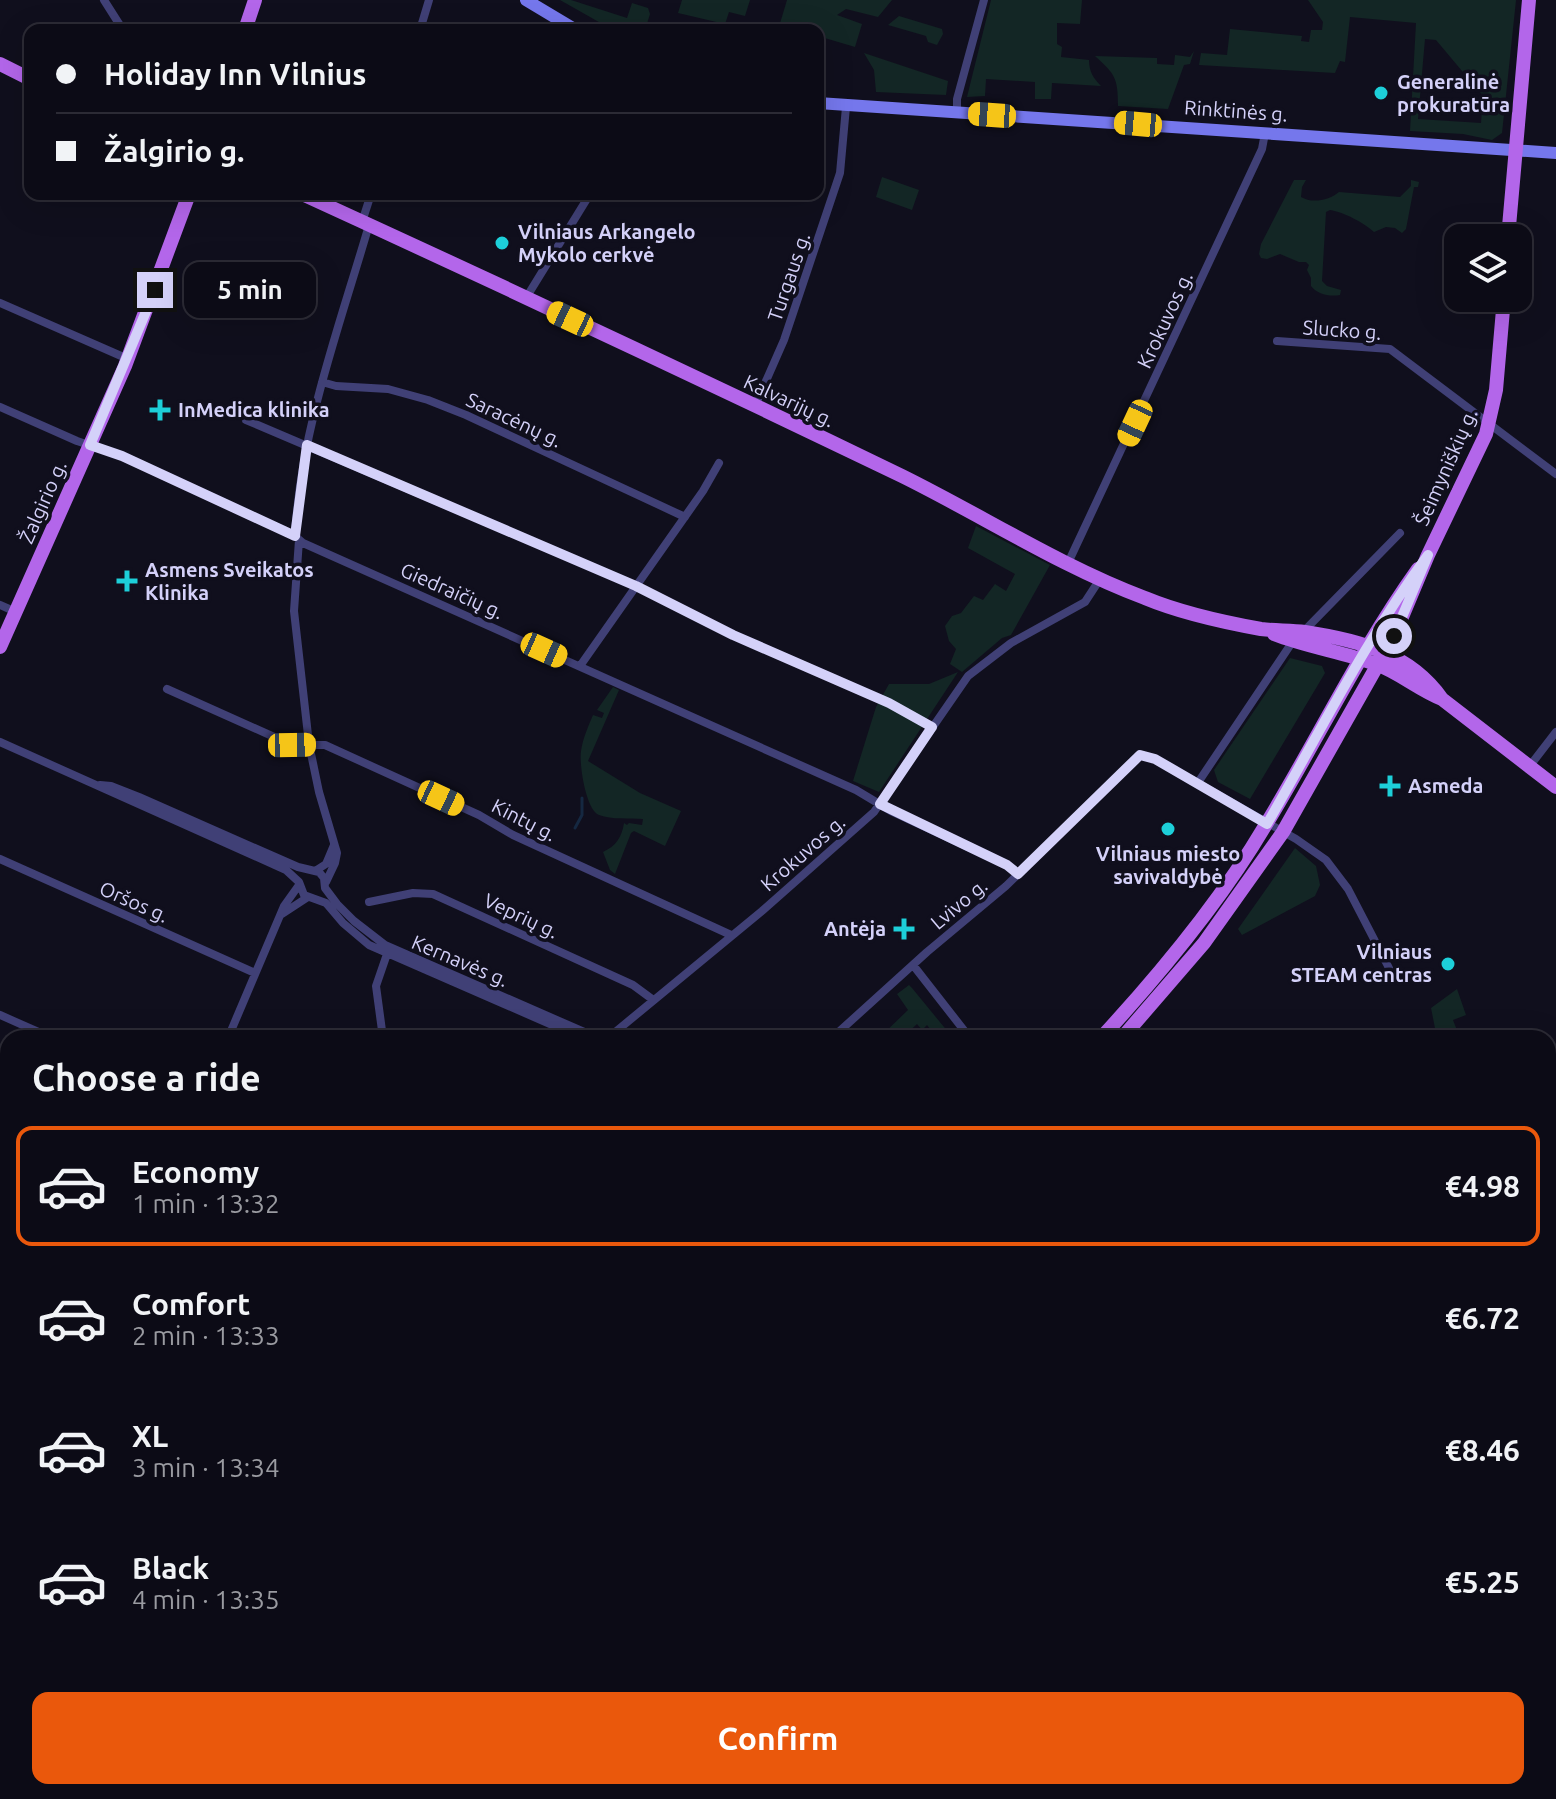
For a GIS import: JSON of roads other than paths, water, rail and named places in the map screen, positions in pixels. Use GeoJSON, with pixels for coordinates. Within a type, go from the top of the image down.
{"type":"FeatureCollection","features":[{"type":"Feature","properties":{"kind":"main road"},"geometry":{"type":"LineString","coordinates":[[247,24],[255,0]]}},
{"type":"Feature","properties":{"kind":"main road"},"geometry":{"type":"LineString","coordinates":[[526,0],[566,24]]}},
{"type":"Feature","properties":{"kind":"main road"},"geometry":{"type":"LineString","coordinates":[[1509,224],[1529,0]]}},
{"type":"Feature","properties":{"kind":"main road"},"geometry":{"type":"LineString","coordinates":[[0,64],[24,76]]}},
{"type":"Feature","properties":{"kind":"main road","name":"Rinktinės g."},"geometry":{"type":"LineString","coordinates":[[824,104],[1556,153]]}},
{"type":"Feature","properties":{"kind":"main road","name":"Žalgirio g."},"geometry":{"type":"LineString","coordinates":[[0,647],[128,359],[187,200]]}},
{"type":"Feature","properties":{"kind":"main road","name":"Kalvarijų g."},"geometry":{"type":"LineString","coordinates":[[315,200],[905,478],[1068,563],[1160,604],[1298,637],[1369,646],[1382,658],[1431,683],[1442,699],[1556,787]]}},
{"type":"Feature","properties":{"kind":"main road","name":"Šeimyniškių g."},"geometry":{"type":"LineString","coordinates":[[1129,1030],[1204,943],[1283,832],[1382,658],[1415,592],[1428,555],[1477,455],[1489,422],[1498,379],[1503,312]]}},
{"type":"Feature","properties":{"kind":"main road","name":"Šeimyniškių g."},"geometry":{"type":"LineString","coordinates":[[1108,1030],[1184,939],[1267,824],[1361,659],[1428,555]]}},
{"type":"Feature","properties":{"kind":"main road","name":"Kalvarijų g."},"geometry":{"type":"LineString","coordinates":[[1298,637],[1361,659],[1382,658]]}},
{"type":"Feature","properties":{"kind":"street"},"geometry":{"type":"LineString","coordinates":[[104,0],[119,24]]}},
{"type":"Feature","properties":{"kind":"street"},"geometry":{"type":"LineString","coordinates":[[422,24],[429,0]]}},
{"type":"Feature","properties":{"kind":"street"},"geometry":{"type":"LineString","coordinates":[[957,113],[957,99],[984,0]]}},
{"type":"Feature","properties":{"kind":"street","name":"Turgaus g."},"geometry":{"type":"LineString","coordinates":[[755,407],[784,340],[840,173],[846,107]]}},
{"type":"Feature","properties":{"kind":"street","name":"Krokuvos g."},"geometry":{"type":"LineString","coordinates":[[1068,563],[1262,149],[1265,133]]}},
{"type":"Feature","properties":{"kind":"street"},"geometry":{"type":"LineString","coordinates":[[282,914],[326,885],[337,859],[309,744],[294,611],[297,538],[307,445],[370,200]]}},
{"type":"Feature","properties":{"kind":"street"},"geometry":{"type":"LineString","coordinates":[[525,298],[586,200]]}},
{"type":"Feature","properties":{"kind":"street"},"geometry":{"type":"LineString","coordinates":[[0,303],[128,359]]}},
{"type":"Feature","properties":{"kind":"street","name":"Slucko g."},"geometry":{"type":"LineString","coordinates":[[1277,341],[1390,349],[1556,474]]}},
{"type":"Feature","properties":{"kind":"street","name":"Saracėnų g."},"geometry":{"type":"LineString","coordinates":[[322,382],[336,386],[388,389],[428,400],[468,415],[685,517]]}},
{"type":"Feature","properties":{"kind":"street","name":"Giedraičių g."},"geometry":{"type":"LineString","coordinates":[[0,407],[122,456],[856,790],[1007,865],[1018,874]]}},
{"type":"Feature","properties":{"kind":"street"},"geometry":{"type":"LineString","coordinates":[[246,420],[636,586],[733,635],[889,703],[932,727]]}},
{"type":"Feature","properties":{"kind":"street"},"geometry":{"type":"LineString","coordinates":[[580,666],[685,517],[719,463]]}},
{"type":"Feature","properties":{"kind":"street"},"geometry":{"type":"LineString","coordinates":[[1197,784],[1298,637],[1400,533]]}},
{"type":"Feature","properties":{"kind":"street","name":"Krokuvos g."},"geometry":{"type":"LineString","coordinates":[[617,1030],[813,866],[880,804],[968,676],[1011,643],[1085,602],[1101,578]]}},
{"type":"Feature","properties":{"kind":"street"},"geometry":{"type":"LineString","coordinates":[[0,605],[16,612]]}},
{"type":"Feature","properties":{"kind":"street","name":"Kintų g."},"geometry":{"type":"LineString","coordinates":[[167,689],[292,745],[325,745],[731,935]]}},
{"type":"Feature","properties":{"kind":"street"},"geometry":{"type":"LineString","coordinates":[[1529,767],[1556,732]]}},
{"type":"Feature","properties":{"kind":"street","name":"Kernavės g."},"geometry":{"type":"LineString","coordinates":[[0,742],[286,870],[302,892],[326,903],[360,939],[387,954],[563,1030]]}},
{"type":"Feature","properties":{"kind":"street","name":"Lvivo g."},"geometry":{"type":"LineString","coordinates":[[841,1030],[1018,874],[1136,757],[1149,756],[1319,854],[1334,868],[1389,968]]}},
{"type":"Feature","properties":{"kind":"street","name":"Kernavės g."},"geometry":{"type":"LineString","coordinates":[[99,785],[111,786],[139,797],[322,874],[326,885],[354,921],[385,945],[580,1030]]}},
{"type":"Feature","properties":{"kind":"street"},"geometry":{"type":"LineString","coordinates":[[231,1030],[282,914],[303,875],[326,864],[334,844]]}},
{"type":"Feature","properties":{"kind":"street","name":"Oršos g."},"geometry":{"type":"LineString","coordinates":[[0,859],[255,973]]}},
{"type":"Feature","properties":{"kind":"street","name":"Veprių g."},"geometry":{"type":"LineString","coordinates":[[369,902],[413,893],[433,894],[633,985],[652,999]]}},
{"type":"Feature","properties":{"kind":"street"},"geometry":{"type":"LineString","coordinates":[[382,1030],[376,986],[387,954]]}},
{"type":"Feature","properties":{"kind":"street"},"geometry":{"type":"LineString","coordinates":[[913,965],[964,1030]]}},
{"type":"Feature","properties":{"kind":"street"},"geometry":{"type":"LineString","coordinates":[[0,1015],[34,1030]]}},
{"type":"Feature","properties":{"kind":"waterway"},"geometry":{"type":"LineString","coordinates":[[575,828],[582,815],[582,798]]}},
{"type":"Feature","properties":{"kind":"place","name":"Generalinė prokuratūra"},"geometry":{"type":"Point","coordinates":[1381,93]}},
{"type":"Feature","properties":{"kind":"place","name":"Vilniaus Arkangelo Mykolo cerkvė"},"geometry":{"type":"Point","coordinates":[502,243]}},
{"type":"Feature","properties":{"kind":"place","name":"InMedica klinika"},"geometry":{"type":"Point","coordinates":[160,410]}},
{"type":"Feature","properties":{"kind":"place","name":"Asmens Sveikatos Klinika"},"geometry":{"type":"Point","coordinates":[127,581]}},
{"type":"Feature","properties":{"kind":"place","name":"Asmeda"},"geometry":{"type":"Point","coordinates":[1390,786]}},
{"type":"Feature","properties":{"kind":"place","name":"Vilniaus miesto savivaldybė"},"geometry":{"type":"Point","coordinates":[1168,829]}},
{"type":"Feature","properties":{"kind":"place","name":"Antėja"},"geometry":{"type":"Point","coordinates":[904,929]}},
{"type":"Feature","properties":{"kind":"place","name":"Vilniaus STEAM centras"},"geometry":{"type":"Point","coordinates":[1448,964]}}]}
